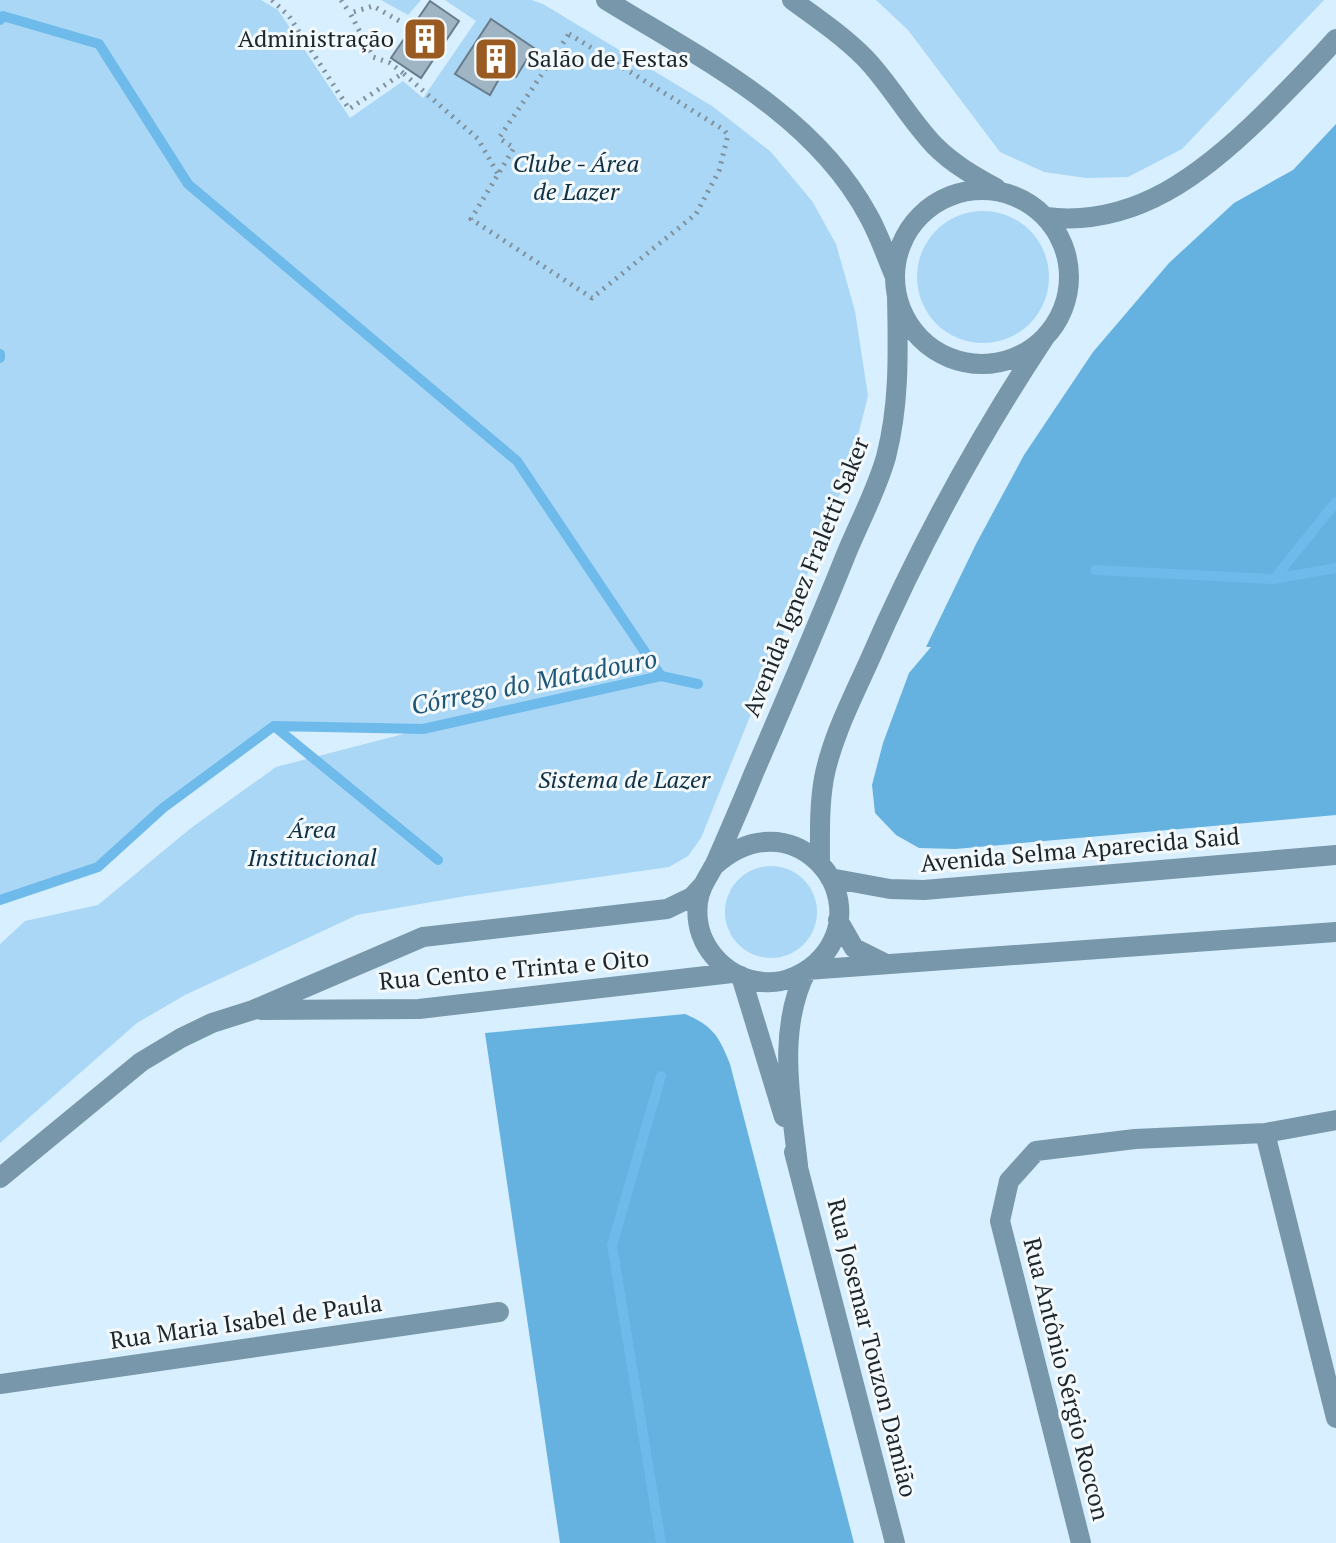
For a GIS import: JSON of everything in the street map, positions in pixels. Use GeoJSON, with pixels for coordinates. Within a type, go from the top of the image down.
{"type":"FeatureCollection","features":[{"type":"Feature","properties":{"kind":"street","name":"Avenida Ignez Fraletti Saker"},"geometry":{"type":"LineString","coordinates":[[606,0],[746,87],[801,131],[835,166],[868,214],[903,313],[926,343],[960,361],[979,364],[998,363],[1033,348],[1045,337]]}},
{"type":"Feature","properties":{"kind":"street"},"geometry":{"type":"LineString","coordinates":[[792,0],[864,57],[934,145],[966,172],[1021,199],[1046,217],[1063,244],[1069,277],[1062,310],[994,414],[953,485],[896,598],[843,720],[821,795],[825,871]]}},
{"type":"Feature","properties":{"kind":"street"},"geometry":{"type":"LineString","coordinates":[[1046,217],[1064,219],[1100,215],[1154,200],[1177,188],[1234,144],[1336,39]]}},
{"type":"Feature","properties":{"kind":"street","name":"Avenida Ignez Fraletti Saker"},"geometry":{"type":"LineString","coordinates":[[708,876],[885,459],[899,380],[896,286],[903,241],[924,212],[955,194],[990,190],[1007,193]]}},
{"type":"Feature","properties":{"kind":"street"},"geometry":{"type":"LineString","coordinates":[[0,1178],[141,1062],[212,1023],[253,1010],[423,937],[667,909],[692,897],[708,876],[728,854],[746,844],[766,841],[786,843],[805,851],[825,871],[838,900],[838,920],[828,948],[807,970],[789,979],[770,982],[750,980],[736,974],[716,960],[705,943],[699,924],[698,904],[708,876]]}},
{"type":"Feature","properties":{"kind":"street","name":"Avenida Selma Aparecida Said"},"geometry":{"type":"LineString","coordinates":[[825,871],[890,889],[924,890],[1336,855]]}},
{"type":"Feature","properties":{"kind":"street"},"geometry":{"type":"LineString","coordinates":[[838,920],[854,948],[889,965]]}},
{"type":"Feature","properties":{"kind":"street"},"geometry":{"type":"LineString","coordinates":[[807,970],[1336,932]]}},
{"type":"Feature","properties":{"kind":"street","name":"Rua Josemar Touzon Damião"},"geometry":{"type":"LineString","coordinates":[[798,1165],[789,1083],[789,1045],[797,989],[807,970]]}},
{"type":"Feature","properties":{"kind":"street","name":"Rua Cento e Trinta e Oito"},"geometry":{"type":"LineString","coordinates":[[253,1010],[419,1009],[736,974]]}},
{"type":"Feature","properties":{"kind":"street","name":"Rua Josemar Touzon Damião"},"geometry":{"type":"LineString","coordinates":[[736,974],[798,1165],[895,1543]]}},
{"type":"Feature","properties":{"kind":"street"},"geometry":{"type":"LineString","coordinates":[[1336,1120],[1265,1133],[1336,1418]]}},
{"type":"Feature","properties":{"kind":"street","name":"Rua Antônio Sérgio Roccon"},"geometry":{"type":"LineString","coordinates":[[1081,1543],[1000,1221],[1009,1181],[1036,1151],[1135,1139],[1265,1133]]}},
{"type":"Feature","properties":{"kind":"street","name":"Rua Maria Isabel de Paula"},"geometry":{"type":"LineString","coordinates":[[0,1384],[499,1312]]}},
{"type":"Feature","properties":{"kind":"path"},"geometry":{"type":"LineString","coordinates":[[272,0],[289,16],[349,109],[403,73]]}},
{"type":"Feature","properties":{"kind":"path"},"geometry":{"type":"LineString","coordinates":[[341,0],[373,57],[390,63],[403,73],[478,139],[498,174]]}},
{"type":"Feature","properties":{"kind":"path"},"geometry":{"type":"LineString","coordinates":[[350,13],[373,6],[403,23]]}},
{"type":"Feature","properties":{"kind":"path"},"geometry":{"type":"LineString","coordinates":[[569,34],[728,135],[719,171],[696,214],[592,298],[471,219],[498,174],[514,148],[499,138],[569,34]]}},
{"type":"Feature","properties":{"kind":"green space"},"geometry":{"type":"Polygon","coordinates":[[[0,0],[261,0],[278,10],[350,118],[403,81],[423,98],[476,21],[445,0],[531,0],[543,4],[712,106],[771,152],[812,201],[836,244],[855,311],[868,396],[849,471],[701,838],[688,856],[669,867],[357,915],[185,995],[137,1023],[0,1143],[0,944],[25,921],[98,905],[191,828],[276,767],[419,730],[276,724],[163,808],[98,867],[0,900],[0,0]]]}},
{"type":"Feature","properties":{"kind":"green space"},"geometry":{"type":"Polygon","coordinates":[[[381,0],[421,0],[408,15],[381,0]]]}},
{"type":"Feature","properties":{"kind":"green space"},"geometry":{"type":"Polygon","coordinates":[[[876,0],[1324,0],[1182,149],[1128,177],[1086,178],[1044,172],[1000,152],[908,30],[876,0]]]}},
{"type":"Feature","properties":{"kind":"green space"},"geometry":{"type":"Polygon","coordinates":[[[983,211],[1008,216],[1030,230],[1044,252],[1049,277],[1044,302],[1030,324],[1008,338],[983,343],[958,338],[936,324],[922,302],[917,277],[922,252],[936,230],[958,216],[983,211]]]}},
{"type":"Feature","properties":{"kind":"green space"},"geometry":{"type":"Polygon","coordinates":[[[771,866],[788,870],[803,880],[813,895],[817,912],[813,929],[803,944],[788,954],[771,958],[754,954],[739,944],[729,929],[725,912],[729,895],[739,880],[754,870],[771,866]]]}},
{"type":"Feature","properties":{"kind":"shaded area"},"geometry":{"type":"Polygon","coordinates":[[[1336,124],[1336,815],[955,849],[919,848],[896,835],[875,813],[872,785],[883,743],[909,673],[931,647],[926,647],[1024,455],[1093,352],[1169,263],[1234,203],[1293,170],[1336,124]]]}},
{"type":"Feature","properties":{"kind":"shaded area"},"geometry":{"type":"Polygon","coordinates":[[[685,1014],[714,1033],[730,1064],[854,1543],[560,1543],[485,1033],[685,1014]]]}},
{"type":"Feature","properties":{"kind":"building","name":"Administração"},"geometry":{"type":"Polygon","coordinates":[[[430,1],[459,21],[421,78],[391,58],[430,1]]]}},
{"type":"Feature","properties":{"kind":"building","name":"Salão de Festas"},"geometry":{"type":"Polygon","coordinates":[[[491,19],[534,48],[516,77],[504,70],[490,95],[455,74],[491,19]]]}},
{"type":"Feature","properties":{"kind":"waterway"},"geometry":{"type":"LineString","coordinates":[[0,20],[3,16],[99,44],[188,184],[517,461],[661,676]]}},
{"type":"Feature","properties":{"kind":"waterway"},"geometry":{"type":"LineString","coordinates":[[1274,579],[1336,502]]}},
{"type":"Feature","properties":{"kind":"waterway","name":"Córrego do Matadouro"},"geometry":{"type":"LineString","coordinates":[[1095,570],[1274,579],[1336,568]]}},
{"type":"Feature","properties":{"kind":"waterway","name":"Córrego do Matadouro"},"geometry":{"type":"LineString","coordinates":[[0,900],[98,867],[163,808],[274,726],[423,729],[661,676],[698,684]]}},
{"type":"Feature","properties":{"kind":"waterway"},"geometry":{"type":"LineString","coordinates":[[274,726],[438,860]]}},
{"type":"Feature","properties":{"kind":"waterway"},"geometry":{"type":"LineString","coordinates":[[661,1076],[612,1245],[661,1543]]}},
{"type":"Feature","properties":{"kind":"place","name":"Administração"},"geometry":{"type":"Point","coordinates":[425,39]}},
{"type":"Feature","properties":{"kind":"place","name":"Salão de Festas"},"geometry":{"type":"Point","coordinates":[496,59]}},
{"type":"Feature","properties":{"kind":"park label","name":"Clube - Área de Lazer"},"geometry":{"type":"Point","coordinates":[576,178]}},
{"type":"Feature","properties":{"kind":"park label","name":"Sistema de Lazer"},"geometry":{"type":"Point","coordinates":[624,780]}},
{"type":"Feature","properties":{"kind":"park label","name":"Área Institucional"},"geometry":{"type":"Point","coordinates":[312,844]}}]}
